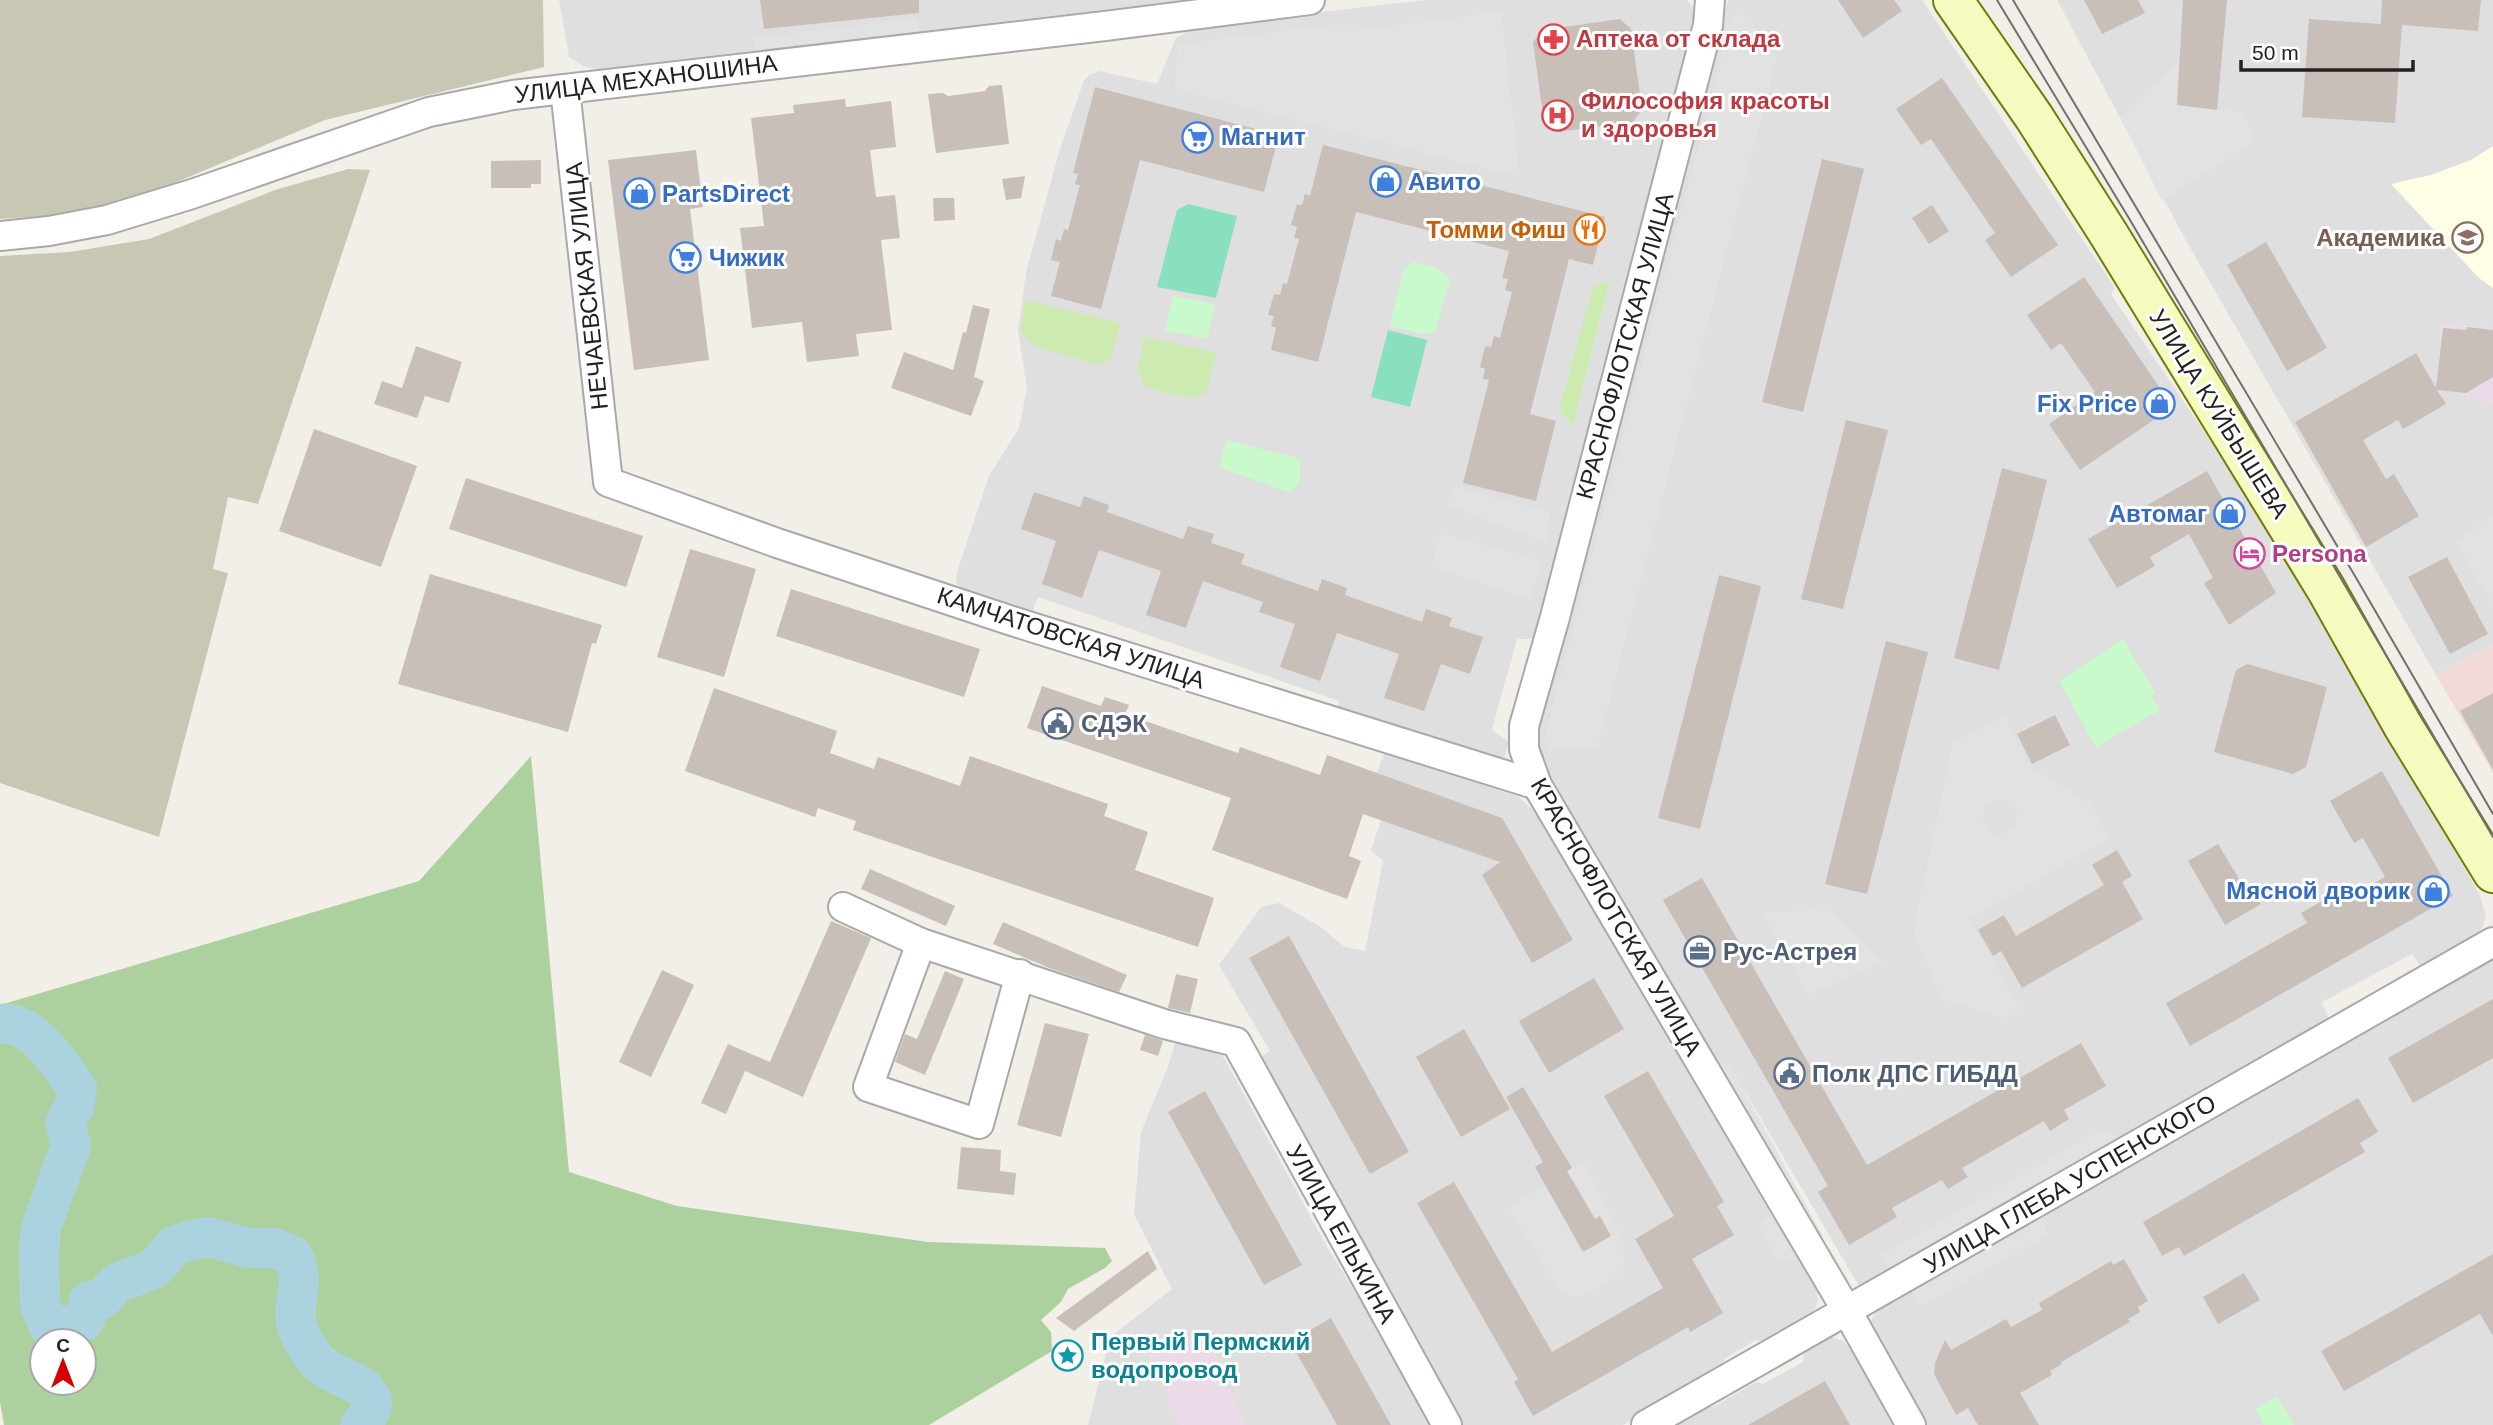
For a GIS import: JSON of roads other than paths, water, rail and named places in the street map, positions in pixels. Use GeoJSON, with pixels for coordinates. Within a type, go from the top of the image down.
{"type":"FeatureCollection","features":[{"type":"Feature","properties":{"kind":"main road","name":"УЛИЦА КУЙБЫШЕВА"},"geometry":{"type":"LineString","coordinates":[[1953,0],[2034,117],[2108,233],[2326,589],[2403,726],[2493,873]]}},
{"type":"Feature","properties":{"kind":"street","name":"УЛИЦА МЕХАНОШИНА"},"geometry":{"type":"LineString","coordinates":[[0,236],[49,231],[107,220],[192,194],[429,112],[513,95],[1310,0]]}},
{"type":"Feature","properties":{"kind":"street","name":"КРАСНОФЛОТСКАЯ УЛИЦА"},"geometry":{"type":"LineString","coordinates":[[1710,0],[1709,25],[1555,617],[1524,726],[1524,749],[1537,785],[1847,1311],[1911,1425]]}},
{"type":"Feature","properties":{"kind":"street","name":"НЕЧАЕВСКАЯ УЛИЦА"},"geometry":{"type":"LineString","coordinates":[[565,89],[608,482]]}},
{"type":"Feature","properties":{"kind":"street","name":"КАМЧАТОВСКАЯ УЛИЦА"},"geometry":{"type":"LineString","coordinates":[[608,482],[777,543],[1013,621],[1537,785]]}},
{"type":"Feature","properties":{"kind":"street"},"geometry":{"type":"LineString","coordinates":[[843,907],[921,943],[1020,974],[979,1124],[868,1087],[921,943]]}},
{"type":"Feature","properties":{"kind":"street","name":"УЛИЦА ГЛЕБА УСПЕНСКОГО"},"geometry":{"type":"LineString","coordinates":[[1646,1425],[2493,942]]}},
{"type":"Feature","properties":{"kind":"street","name":"УЛИЦА ЕЛЬКИНА"},"geometry":{"type":"LineString","coordinates":[[1020,974],[1164,1024],[1236,1042],[1447,1425]]}},
{"type":"Feature","properties":{"kind":"waterway"},"geometry":{"type":"LineString","coordinates":[[0,1024],[12,1024],[34,1036],[54,1056],[77,1088],[74,1108],[65,1122],[71,1146],[41,1227],[40,1305],[49,1326],[61,1328],[85,1320],[89,1301],[101,1300],[117,1283],[154,1269],[174,1246],[191,1240],[208,1237],[249,1248],[275,1248],[293,1256],[297,1267],[299,1285],[296,1317],[298,1330],[305,1344],[316,1360],[325,1367],[368,1392],[372,1401],[370,1411],[360,1425]]}},
{"type":"Feature","properties":{"kind":"tram line"},"geometry":{"type":"LineString","coordinates":[[1997,0],[2130,220],[2493,837]]}},
{"type":"Feature","properties":{"kind":"tram line"},"geometry":{"type":"LineString","coordinates":[[2013,0],[2493,814]]}},
{"type":"Feature","properties":{"kind":"place","name":"Аптека от склада"},"geometry":{"type":"Point","coordinates":[1553,39]}},
{"type":"Feature","properties":{"kind":"place","name":"Философия красоты и здоровья"},"geometry":{"type":"Point","coordinates":[1558,115]}},
{"type":"Feature","properties":{"kind":"place","name":"Магнит"},"geometry":{"type":"Point","coordinates":[1198,137]}},
{"type":"Feature","properties":{"kind":"place","name":"Авито"},"geometry":{"type":"Point","coordinates":[1385,182]}},
{"type":"Feature","properties":{"kind":"place","name":"PartsDirect"},"geometry":{"type":"Point","coordinates":[639,194]}},
{"type":"Feature","properties":{"kind":"place","name":"Томми Фиш"},"geometry":{"type":"Point","coordinates":[1589,230]}},
{"type":"Feature","properties":{"kind":"place","name":"Академика"},"geometry":{"type":"Point","coordinates":[2468,238]}},
{"type":"Feature","properties":{"kind":"place","name":"Чижик"},"geometry":{"type":"Point","coordinates":[686,258]}},
{"type":"Feature","properties":{"kind":"place","name":"Fix Price"},"geometry":{"type":"Point","coordinates":[2160,404]}},
{"type":"Feature","properties":{"kind":"place","name":"Автомаг"},"geometry":{"type":"Point","coordinates":[2230,514]}},
{"type":"Feature","properties":{"kind":"place","name":"Persona"},"geometry":{"type":"Point","coordinates":[2249,554]}},
{"type":"Feature","properties":{"kind":"place","name":"СДЭК"},"geometry":{"type":"Point","coordinates":[1058,724]}},
{"type":"Feature","properties":{"kind":"place","name":"Мясной дворик"},"geometry":{"type":"Point","coordinates":[2433,891]}},
{"type":"Feature","properties":{"kind":"place","name":"Рус-Астрея"},"geometry":{"type":"Point","coordinates":[1700,952]}},
{"type":"Feature","properties":{"kind":"place","name":"Полк ДПС ГИБДД"},"geometry":{"type":"Point","coordinates":[1789,1074]}},
{"type":"Feature","properties":{"kind":"place","name":"Первый Пермский водопровод"},"geometry":{"type":"Point","coordinates":[1068,1356]}}]}
